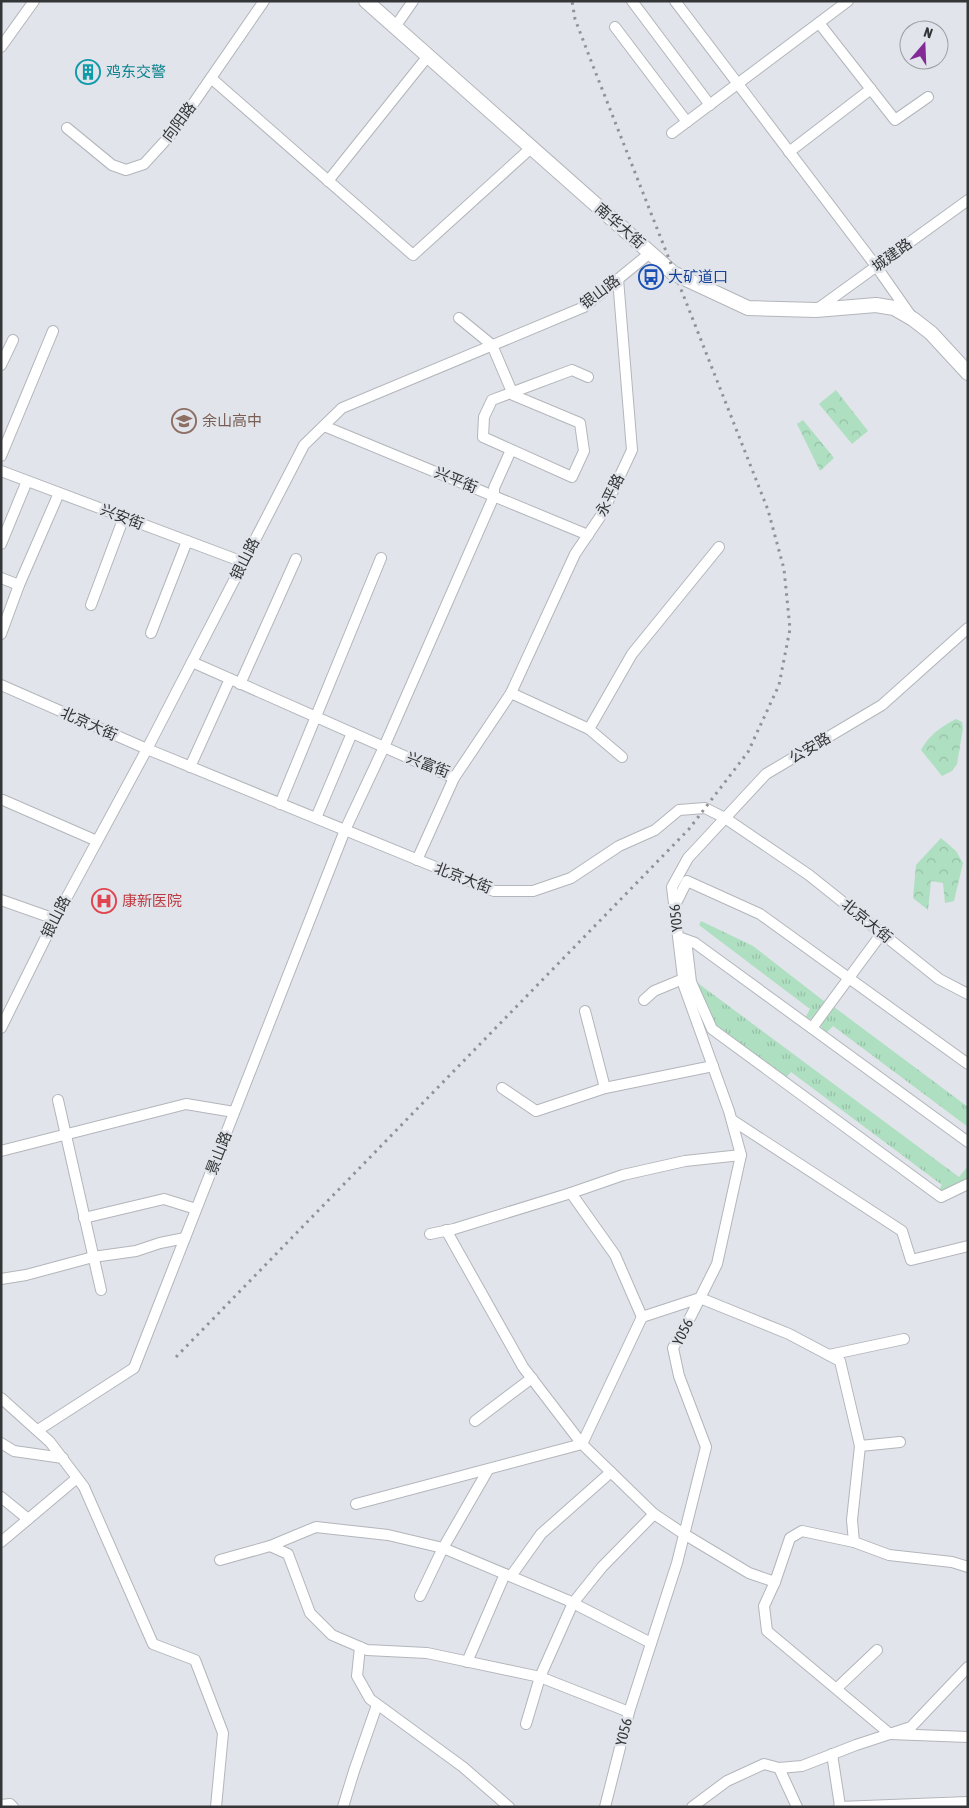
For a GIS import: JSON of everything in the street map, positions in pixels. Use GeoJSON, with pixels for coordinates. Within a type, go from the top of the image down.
{"type":"FeatureCollection","features":[{"type":"Feature","properties":{"kind":"main road","name":"南华大街"},"geometry":{"type":"LineString","coordinates":[[366,1],[673,273],[748,308],[816,310],[876,305],[894,308],[913,319],[931,333],[968,373]]}},
{"type":"Feature","properties":{"kind":"street"},"geometry":{"type":"LineString","coordinates":[[1,47],[34,1]]}},
{"type":"Feature","properties":{"kind":"street","name":"向阳路"},"geometry":{"type":"LineString","coordinates":[[67,128],[112,165],[126,170],[144,164],[175,130],[264,1]]}},
{"type":"Feature","properties":{"kind":"street"},"geometry":{"type":"LineString","coordinates":[[395,27],[413,1]]}},
{"type":"Feature","properties":{"kind":"street"},"geometry":{"type":"LineString","coordinates":[[632,1],[710,105]]}},
{"type":"Feature","properties":{"kind":"street"},"geometry":{"type":"LineString","coordinates":[[675,1],[876,266],[913,319]]}},
{"type":"Feature","properties":{"kind":"street"},"geometry":{"type":"LineString","coordinates":[[672,133],[848,1]]}},
{"type":"Feature","properties":{"kind":"street"},"geometry":{"type":"LineString","coordinates":[[820,23],[895,120],[928,97]]}},
{"type":"Feature","properties":{"kind":"street"},"geometry":{"type":"LineString","coordinates":[[615,27],[687,122]]}},
{"type":"Feature","properties":{"kind":"street"},"geometry":{"type":"LineString","coordinates":[[328,181],[428,56]]}},
{"type":"Feature","properties":{"kind":"street"},"geometry":{"type":"LineString","coordinates":[[211,78],[413,255],[531,148]]}},
{"type":"Feature","properties":{"kind":"street"},"geometry":{"type":"LineString","coordinates":[[789,152],[871,89]]}},
{"type":"Feature","properties":{"kind":"street","name":"城建路"},"geometry":{"type":"LineString","coordinates":[[816,310],[968,200]]}},
{"type":"Feature","properties":{"kind":"street","name":"银山路"},"geometry":{"type":"LineString","coordinates":[[1,1028],[55,919],[192,662],[304,445],[342,408],[584,307],[650,253]]}},
{"type":"Feature","properties":{"kind":"street","name":"永平路"},"geometry":{"type":"LineString","coordinates":[[511,693],[575,554],[602,514],[632,450],[618,279]]}},
{"type":"Feature","properties":{"kind":"street"},"geometry":{"type":"LineString","coordinates":[[459,318],[492,346],[512,392],[513,395],[580,423],[584,451],[572,478],[483,437],[484,417],[492,400],[512,392],[572,370],[588,377]]}},
{"type":"Feature","properties":{"kind":"street"},"geometry":{"type":"LineString","coordinates":[[1,456],[53,331]]}},
{"type":"Feature","properties":{"kind":"street"},"geometry":{"type":"LineString","coordinates":[[1,365],[12,340]]}},
{"type":"Feature","properties":{"kind":"street","name":"兴平街"},"geometry":{"type":"LineString","coordinates":[[324,426],[588,535]]}},
{"type":"Feature","properties":{"kind":"street","name":"景山路"},"geometry":{"type":"LineString","coordinates":[[38,1430],[134,1368],[345,830],[384,747],[494,496],[494,488],[511,450]]}},
{"type":"Feature","properties":{"kind":"street","name":"兴安街"},"geometry":{"type":"LineString","coordinates":[[1,471],[244,562]]}},
{"type":"Feature","properties":{"kind":"street"},"geometry":{"type":"LineString","coordinates":[[1,544],[26,481]]}},
{"type":"Feature","properties":{"kind":"street"},"geometry":{"type":"LineString","coordinates":[[1,634],[58,493]]}},
{"type":"Feature","properties":{"kind":"street"},"geometry":{"type":"LineString","coordinates":[[91,604],[124,517]]}},
{"type":"Feature","properties":{"kind":"street"},"geometry":{"type":"LineString","coordinates":[[151,633],[187,541]]}},
{"type":"Feature","properties":{"kind":"street"},"geometry":{"type":"LineString","coordinates":[[589,729],[632,654],[719,547]]}},
{"type":"Feature","properties":{"kind":"street"},"geometry":{"type":"LineString","coordinates":[[280,804],[381,558]]}},
{"type":"Feature","properties":{"kind":"street"},"geometry":{"type":"LineString","coordinates":[[240,684],[296,559]]}},
{"type":"Feature","properties":{"kind":"street"},"geometry":{"type":"LineString","coordinates":[[1,578],[20,585]]}},
{"type":"Feature","properties":{"kind":"street","name":"公安路"},"geometry":{"type":"LineString","coordinates":[[672,887],[688,858],[766,774],[882,705],[968,628]]}},
{"type":"Feature","properties":{"kind":"street","name":"兴富街"},"geometry":{"type":"LineString","coordinates":[[192,662],[454,778],[511,693]]}},
{"type":"Feature","properties":{"kind":"street"},"geometry":{"type":"LineString","coordinates":[[190,767],[230,679]]}},
{"type":"Feature","properties":{"kind":"street","name":"北京大街"},"geometry":{"type":"LineString","coordinates":[[1,686],[146,749],[494,891],[533,891],[571,878],[620,846],[656,830],[679,810],[705,808],[725,818],[809,874],[939,979],[968,994]]}},
{"type":"Feature","properties":{"kind":"street"},"geometry":{"type":"LineString","coordinates":[[511,693],[589,729],[622,757]]}},
{"type":"Feature","properties":{"kind":"street"},"geometry":{"type":"LineString","coordinates":[[316,818],[352,733]]}},
{"type":"Feature","properties":{"kind":"street"},"geometry":{"type":"LineString","coordinates":[[417,860],[454,778]]}},
{"type":"Feature","properties":{"kind":"street"},"geometry":{"type":"LineString","coordinates":[[2,800],[97,841]]}},
{"type":"Feature","properties":{"kind":"street"},"geometry":{"type":"LineString","coordinates":[[675,906],[687,881],[760,914],[968,1064]]}},
{"type":"Feature","properties":{"kind":"street","name":"Y056"},"geometry":{"type":"LineString","coordinates":[[605,1807],[629,1712],[677,1563],[706,1447],[679,1376],[673,1348],[717,1264],[741,1155],[732,1120],[684,986],[682,938],[672,887]]}},
{"type":"Feature","properties":{"kind":"street"},"geometry":{"type":"LineString","coordinates":[[1,900],[55,919]]}},
{"type":"Feature","properties":{"kind":"street"},"geometry":{"type":"LineString","coordinates":[[812,1028],[882,933]]}},
{"type":"Feature","properties":{"kind":"street"},"geometry":{"type":"LineString","coordinates":[[682,938],[695,943],[968,1142]]}},
{"type":"Feature","properties":{"kind":"street"},"geometry":{"type":"LineString","coordinates":[[682,938],[691,982],[712,1029],[941,1197],[968,1184]]}},
{"type":"Feature","properties":{"kind":"street"},"geometry":{"type":"LineString","coordinates":[[644,1000],[654,992],[683,980]]}},
{"type":"Feature","properties":{"kind":"street"},"geometry":{"type":"LineString","coordinates":[[585,1011],[605,1088]]}},
{"type":"Feature","properties":{"kind":"street"},"geometry":{"type":"LineString","coordinates":[[502,1088],[536,1111],[605,1088],[713,1066]]}},
{"type":"Feature","properties":{"kind":"street"},"geometry":{"type":"LineString","coordinates":[[58,1100],[101,1290]]}},
{"type":"Feature","properties":{"kind":"street"},"geometry":{"type":"LineString","coordinates":[[1,1151],[186,1104],[234,1112]]}},
{"type":"Feature","properties":{"kind":"street"},"geometry":{"type":"LineString","coordinates":[[732,1120],[902,1231],[912,1260],[968,1246]]}},
{"type":"Feature","properties":{"kind":"street"},"geometry":{"type":"LineString","coordinates":[[430,1234],[637,1172],[685,1161],[741,1155]]}},
{"type":"Feature","properties":{"kind":"street"},"geometry":{"type":"LineString","coordinates":[[570,1193],[615,1255],[642,1317]]}},
{"type":"Feature","properties":{"kind":"street"},"geometry":{"type":"LineString","coordinates":[[84,1218],[164,1199],[196,1209]]}},
{"type":"Feature","properties":{"kind":"street"},"geometry":{"type":"LineString","coordinates":[[446,1230],[523,1367],[582,1444],[654,1514],[684,1534],[750,1572],[775,1582]]}},
{"type":"Feature","properties":{"kind":"street"},"geometry":{"type":"LineString","coordinates":[[1,1279],[26,1275],[93,1257],[136,1251],[160,1243],[185,1238]]}},
{"type":"Feature","properties":{"kind":"street"},"geometry":{"type":"LineString","coordinates":[[356,1504],[582,1444],[642,1317],[700,1298],[789,1334],[840,1361],[860,1446],[852,1520],[854,1542]]}},
{"type":"Feature","properties":{"kind":"street"},"geometry":{"type":"LineString","coordinates":[[829,1355],[904,1338]]}},
{"type":"Feature","properties":{"kind":"street"},"geometry":{"type":"LineString","coordinates":[[475,1421],[532,1378]]}},
{"type":"Feature","properties":{"kind":"street"},"geometry":{"type":"LineString","coordinates":[[1,1398],[50,1442],[84,1487],[153,1644],[195,1660],[224,1733],[216,1807]]}},
{"type":"Feature","properties":{"kind":"street"},"geometry":{"type":"LineString","coordinates":[[860,1446],[900,1442]]}},
{"type":"Feature","properties":{"kind":"street"},"geometry":{"type":"LineString","coordinates":[[1,1443],[14,1451],[63,1458]]}},
{"type":"Feature","properties":{"kind":"street"},"geometry":{"type":"LineString","coordinates":[[420,1596],[443,1548],[488,1470]]}},
{"type":"Feature","properties":{"kind":"street"},"geometry":{"type":"LineString","coordinates":[[467,1662],[508,1575],[541,1534],[610,1472]]}},
{"type":"Feature","properties":{"kind":"street"},"geometry":{"type":"LineString","coordinates":[[1,1542],[77,1478]]}},
{"type":"Feature","properties":{"kind":"street"},"geometry":{"type":"LineString","coordinates":[[1,1497],[28,1519]]}},
{"type":"Feature","properties":{"kind":"street"},"geometry":{"type":"LineString","coordinates":[[526,1724],[540,1677],[574,1603],[602,1567],[654,1514]]}},
{"type":"Feature","properties":{"kind":"street"},"geometry":{"type":"LineString","coordinates":[[220,1560],[270,1546],[316,1527],[388,1535],[443,1548],[574,1603],[652,1643]]}},
{"type":"Feature","properties":{"kind":"street"},"geometry":{"type":"LineString","coordinates":[[968,1567],[952,1562],[889,1555],[854,1542],[802,1531],[790,1538],[775,1582],[764,1606],[767,1631],[890,1734],[968,1736]]}},
{"type":"Feature","properties":{"kind":"street"},"geometry":{"type":"LineString","coordinates":[[270,1546],[288,1554],[310,1613],[332,1634],[360,1647],[367,1650],[427,1654],[540,1677],[629,1712]]}},
{"type":"Feature","properties":{"kind":"street"},"geometry":{"type":"LineString","coordinates":[[360,1647],[357,1676],[370,1699],[463,1767],[509,1807]]}},
{"type":"Feature","properties":{"kind":"street"},"geometry":{"type":"LineString","coordinates":[[837,1688],[877,1650]]}},
{"type":"Feature","properties":{"kind":"street"},"geometry":{"type":"LineString","coordinates":[[692,1807],[727,1781],[764,1764],[779,1768],[802,1766],[911,1727],[968,1667]]}},
{"type":"Feature","properties":{"kind":"street"},"geometry":{"type":"LineString","coordinates":[[343,1807],[377,1705]]}},
{"type":"Feature","properties":{"kind":"street"},"geometry":{"type":"LineString","coordinates":[[832,1754],[839,1806],[968,1802]]}},
{"type":"Feature","properties":{"kind":"street"},"geometry":{"type":"LineString","coordinates":[[779,1768],[798,1807]]}},
{"type":"Feature","properties":{"kind":"street"},"geometry":{"type":"LineString","coordinates":[[1,1805],[10,1804],[13,1807]]}},
{"type":"Feature","properties":{"kind":"green space"},"geometry":{"type":"Polygon","coordinates":[[[836,390],[868,431],[852,444],[819,404],[836,390]]]}},
{"type":"Feature","properties":{"kind":"green space"},"geometry":{"type":"Polygon","coordinates":[[[803,420],[834,458],[820,471],[797,424],[803,420]]]}},
{"type":"Feature","properties":{"kind":"green space"},"geometry":{"type":"Polygon","coordinates":[[[956,719],[962,722],[963,728],[957,764],[952,771],[942,776],[921,750],[936,731],[956,719]]]}},
{"type":"Feature","properties":{"kind":"green space"},"geometry":{"type":"Polygon","coordinates":[[[941,838],[956,851],[963,863],[954,901],[945,903],[943,883],[931,881],[928,910],[913,898],[916,865],[941,838]]]}},
{"type":"Feature","properties":{"kind":"green space"},"geometry":{"type":"Polygon","coordinates":[[[701,921],[753,946],[825,1002],[811,1019],[805,1018],[810,1009],[699,925],[701,921]]]}},
{"type":"Feature","properties":{"kind":"green space"},"geometry":{"type":"Polygon","coordinates":[[[695,981],[959,1177],[968,1166],[968,1180],[947,1190],[938,1191],[942,1185],[791,1072],[785,1079],[714,1027],[695,981]]]}},
{"type":"Feature","properties":{"kind":"green space"},"geometry":{"type":"Polygon","coordinates":[[[834,1007],[968,1107],[968,1127],[833,1026],[826,1033],[821,1025],[834,1007]]]}},
{"type":"Feature","properties":{"kind":"railway"},"geometry":{"type":"LineString","coordinates":[[176,1357],[689,829],[748,752],[779,685],[790,629],[784,569],[768,510],[593,66],[575,19],[572,1]]}},
{"type":"Feature","properties":{"kind":"place","name":"鸡东交警"},"geometry":{"type":"Point","coordinates":[88,72]}},
{"type":"Feature","properties":{"kind":"place","name":"大矿道口"},"geometry":{"type":"Point","coordinates":[651,277]}},
{"type":"Feature","properties":{"kind":"place","name":"余山高中"},"geometry":{"type":"Point","coordinates":[184,421]}},
{"type":"Feature","properties":{"kind":"place","name":"康新医院"},"geometry":{"type":"Point","coordinates":[104,901]}}]}
